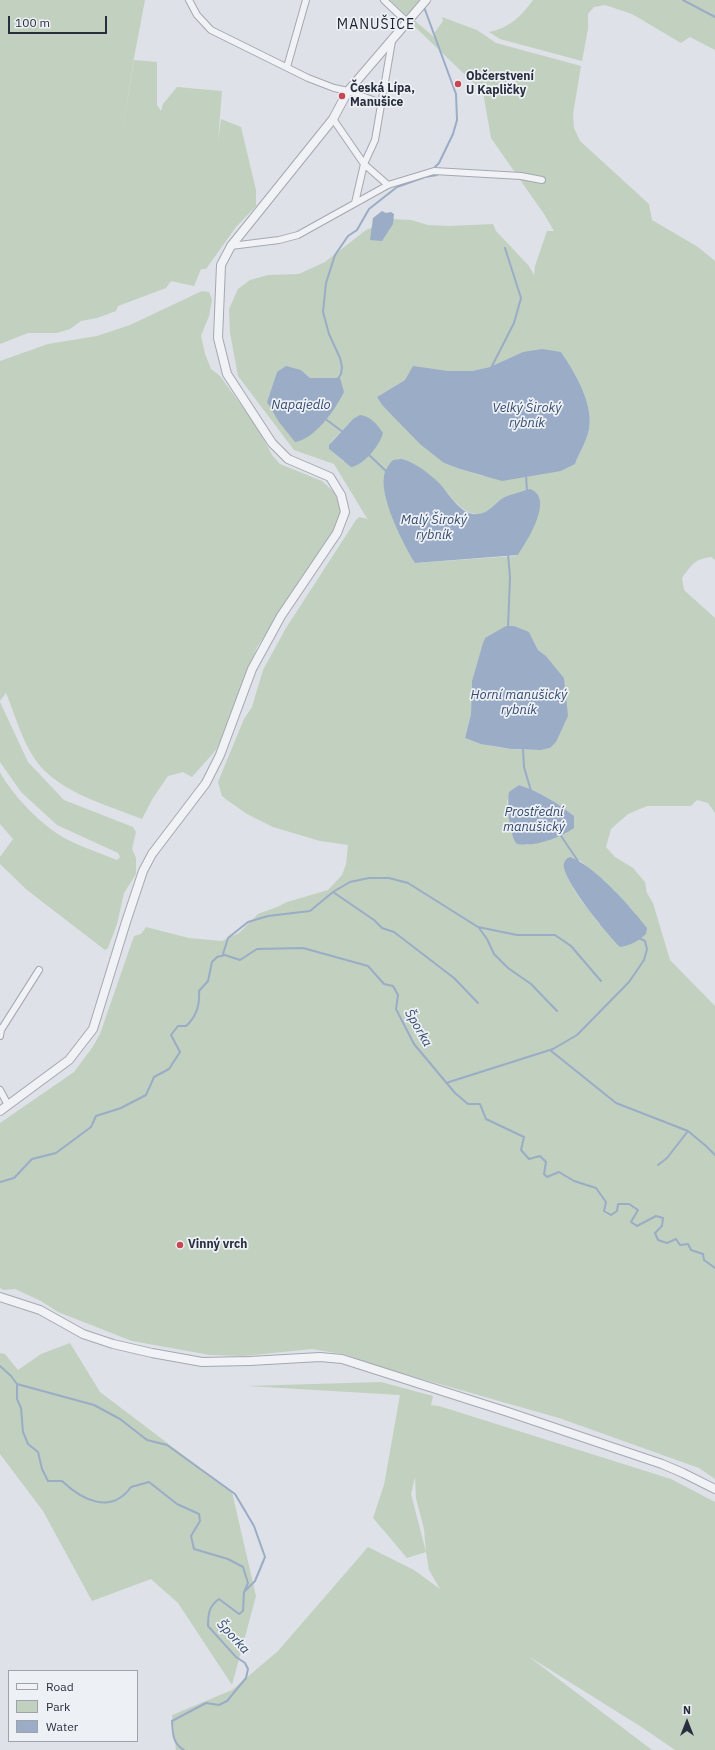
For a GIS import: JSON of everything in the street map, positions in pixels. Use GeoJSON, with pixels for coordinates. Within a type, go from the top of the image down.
{"type":"FeatureCollection","features":[{"type":"Feature","properties":{"kind":"street"},"geometry":{"type":"LineString","coordinates":[[189,0],[197,15],[211,30],[308,78],[381,103]]}},
{"type":"Feature","properties":{"kind":"street"},"geometry":{"type":"LineString","coordinates":[[287,67],[306,0]]}},
{"type":"Feature","properties":{"kind":"street"},"geometry":{"type":"LineString","coordinates":[[384,0],[407,22]]}},
{"type":"Feature","properties":{"kind":"street"},"geometry":{"type":"LineString","coordinates":[[0,1111],[69,1060],[93,1029],[143,871],[152,854],[206,783],[220,755],[252,669],[280,616],[337,533],[344,512],[341,495],[330,477],[288,459],[272,443],[227,374],[218,338],[221,265],[230,246],[333,119],[348,91],[426,0]]}},
{"type":"Feature","properties":{"kind":"street"},"geometry":{"type":"LineString","coordinates":[[355,203],[364,164],[375,140],[392,39]]}},
{"type":"Feature","properties":{"kind":"street"},"geometry":{"type":"LineString","coordinates":[[333,119],[364,164],[388,185]]}},
{"type":"Feature","properties":{"kind":"street"},"geometry":{"type":"LineString","coordinates":[[230,246],[279,240],[298,235],[388,185],[434,171],[521,176],[542,180]]}},
{"type":"Feature","properties":{"kind":"street"},"geometry":{"type":"LineString","coordinates":[[0,1031],[39,970]]}},
{"type":"Feature","properties":{"kind":"street"},"geometry":{"type":"LineString","coordinates":[[0,1090],[8,1105]]}},
{"type":"Feature","properties":{"kind":"street"},"geometry":{"type":"LineString","coordinates":[[0,1297],[40,1310],[83,1334],[113,1344],[152,1353],[202,1362],[320,1357],[342,1360],[508,1412],[662,1464],[683,1472],[715,1489]]}},
{"type":"Feature","properties":{"kind":"green space"},"geometry":{"type":"Polygon","coordinates":[[[0,0],[145,0],[134,58],[118,161],[134,60],[157,62],[157,105],[161,111],[163,104],[177,87],[222,91],[218,141],[221,119],[241,127],[256,190],[256,206],[236,227],[206,269],[201,269],[194,286],[171,281],[166,288],[118,306],[116,311],[97,318],[81,321],[70,329],[57,333],[28,333],[0,344],[0,0]]]}},
{"type":"Feature","properties":{"kind":"green space"},"geometry":{"type":"Polygon","coordinates":[[[390,0],[420,0],[407,16],[390,0]]]}},
{"type":"Feature","properties":{"kind":"green space"},"geometry":{"type":"Polygon","coordinates":[[[533,0],[715,0],[715,50],[690,37],[681,43],[632,14],[605,5],[594,7],[588,14],[588,29],[582,61],[500,39],[489,32],[509,25],[524,12],[533,0]]]}},
{"type":"Feature","properties":{"kind":"green space"},"geometry":{"type":"Polygon","coordinates":[[[442,17],[477,30],[496,43],[581,66],[573,114],[574,128],[580,141],[649,204],[652,220],[698,247],[715,261],[715,560],[711,557],[697,561],[682,578],[684,590],[715,618],[715,813],[708,803],[697,800],[691,806],[647,806],[628,814],[611,829],[606,847],[615,857],[633,868],[645,882],[647,893],[653,903],[670,960],[715,1006],[715,1479],[699,1468],[559,1418],[369,1364],[347,1355],[312,1349],[244,1356],[210,1355],[132,1341],[58,1312],[41,1301],[15,1289],[4,1290],[0,1288],[0,1123],[74,1072],[92,1048],[100,1034],[134,936],[141,934],[146,927],[189,938],[222,941],[239,933],[258,914],[287,902],[328,890],[342,875],[346,864],[348,845],[320,841],[273,827],[247,814],[222,796],[218,782],[244,719],[252,707],[263,670],[286,628],[356,520],[359,517],[368,520],[334,464],[294,450],[238,376],[230,333],[229,309],[238,289],[250,280],[268,275],[299,274],[325,262],[366,230],[392,219],[411,220],[428,225],[449,226],[493,224],[496,231],[529,266],[534,275],[535,266],[547,231],[554,231],[544,214],[491,138],[483,92],[412,24],[412,21],[414,20],[434,37],[435,32],[443,21],[442,17]],[[524,352],[490,367],[472,371],[448,371],[405,380],[377,397],[382,405],[444,463],[460,469],[483,476],[561,471],[575,464],[588,433],[590,419],[589,409],[582,389],[561,352],[524,352]],[[301,370],[277,372],[267,402],[330,379],[310,378],[301,370]],[[353,419],[331,442],[329,449],[344,462],[353,419]],[[440,484],[391,511],[415,563],[518,555],[489,510],[474,514],[467,511],[455,502],[440,484]],[[529,632],[485,638],[472,681],[471,714],[465,738],[507,749],[529,750],[550,748],[566,700],[564,678],[546,656],[538,650],[529,632]],[[519,785],[507,801],[512,835],[526,845],[555,837],[574,816],[548,798],[519,785]],[[579,860],[564,863],[565,871],[578,896],[600,925],[636,914],[604,880],[579,860]]]}},
{"type":"Feature","properties":{"kind":"green space"},"geometry":{"type":"Polygon","coordinates":[[[202,291],[209,292],[212,300],[209,316],[201,336],[205,354],[211,369],[220,376],[257,427],[272,455],[280,464],[322,481],[334,492],[340,505],[340,515],[335,532],[257,647],[227,727],[216,750],[192,777],[183,772],[168,776],[153,798],[142,819],[80,795],[52,777],[40,766],[27,746],[6,693],[0,701],[0,361],[48,344],[97,336],[130,325],[202,291]]]}},
{"type":"Feature","properties":{"kind":"green space"},"geometry":{"type":"Polygon","coordinates":[[[0,702],[28,762],[64,800],[133,827],[136,832],[132,849],[136,858],[136,874],[124,893],[117,924],[108,948],[105,950],[27,890],[0,864],[0,857],[13,839],[0,824],[0,772],[20,800],[47,826],[72,842],[117,860],[120,857],[118,853],[57,825],[21,792],[0,762],[0,702]]]}},
{"type":"Feature","properties":{"kind":"green space"},"geometry":{"type":"Polygon","coordinates":[[[70,1343],[100,1392],[232,1492],[256,1596],[232,1685],[178,1603],[151,1579],[92,1601],[43,1511],[0,1454],[0,1353],[5,1354],[18,1370],[41,1354],[70,1343]]]}},
{"type":"Feature","properties":{"kind":"green space"},"geometry":{"type":"Polygon","coordinates":[[[381,1382],[433,1396],[431,1405],[439,1406],[671,1479],[715,1502],[715,1750],[675,1750],[643,1728],[528,1656],[652,1750],[176,1750],[172,1715],[232,1690],[278,1651],[368,1547],[414,1570],[440,1589],[429,1570],[426,1552],[407,1558],[373,1518],[384,1485],[400,1395],[247,1386],[381,1382]],[[415,1477],[411,1494],[426,1552],[424,1529],[416,1498],[415,1477]]]}},
{"type":"Feature","properties":{"kind":"water"},"geometry":{"type":"Polygon","coordinates":[[[382,211],[386,213],[391,212],[394,214],[393,224],[382,241],[370,240],[373,218],[382,211]]]}},
{"type":"Feature","properties":{"kind":"water","name":"Velký Široký rybník"},"geometry":{"type":"Polygon","coordinates":[[[542,349],[561,352],[582,389],[589,410],[589,429],[583,447],[575,464],[561,471],[502,481],[444,463],[420,444],[382,405],[377,397],[405,380],[413,366],[448,371],[472,371],[490,367],[523,352],[542,349]]]}},
{"type":"Feature","properties":{"kind":"water","name":"Napajedlo"},"geometry":{"type":"Polygon","coordinates":[[[286,366],[301,370],[310,378],[340,378],[344,392],[324,423],[310,435],[295,442],[279,422],[267,402],[277,372],[286,366]]]}},
{"type":"Feature","properties":{"kind":"water"},"geometry":{"type":"Polygon","coordinates":[[[360,415],[373,421],[383,433],[379,443],[371,454],[361,463],[351,467],[329,449],[329,445],[353,419],[360,415]]]}},
{"type":"Feature","properties":{"kind":"water","name":"Malý Široký rybník"},"geometry":{"type":"Polygon","coordinates":[[[402,459],[418,466],[427,473],[440,484],[456,504],[466,512],[472,514],[485,512],[509,495],[530,489],[537,494],[540,501],[540,510],[537,520],[518,555],[415,563],[394,521],[385,496],[384,476],[386,469],[393,460],[402,459]]]}},
{"type":"Feature","properties":{"kind":"water","name":"Horní manušický rybník"},"geometry":{"type":"Polygon","coordinates":[[[506,626],[514,626],[529,632],[538,650],[546,656],[564,678],[568,716],[556,742],[550,748],[540,750],[511,749],[481,744],[465,738],[471,714],[472,681],[483,643],[485,638],[506,626]]]}},
{"type":"Feature","properties":{"kind":"water","name":"Prostřední manušický"},"geometry":{"type":"Polygon","coordinates":[[[519,785],[548,798],[574,816],[574,828],[547,841],[524,845],[517,844],[514,840],[510,827],[508,797],[509,792],[519,785]]]}},
{"type":"Feature","properties":{"kind":"water"},"geometry":{"type":"Polygon","coordinates":[[[570,857],[590,869],[612,888],[647,928],[646,934],[634,943],[620,947],[586,906],[569,881],[564,863],[566,859],[570,857]]]}},
{"type":"Feature","properties":{"kind":"waterway","name":"Šporka"},"geometry":{"type":"LineString","coordinates":[[683,0],[715,17]]}},
{"type":"Feature","properties":{"kind":"waterway"},"geometry":{"type":"LineString","coordinates":[[337,380],[341,374],[342,367],[340,358],[329,334],[323,312],[326,283],[335,255],[348,236],[357,230],[369,209],[397,187],[425,177],[437,175],[435,167],[439,163],[453,134],[457,120],[456,94],[424,7]]}},
{"type":"Feature","properties":{"kind":"waterway"},"geometry":{"type":"LineString","coordinates":[[491,368],[514,323],[521,298],[505,248]]}},
{"type":"Feature","properties":{"kind":"waterway"},"geometry":{"type":"LineString","coordinates":[[324,418],[343,432]]}},
{"type":"Feature","properties":{"kind":"waterway"},"geometry":{"type":"LineString","coordinates":[[367,453],[387,472]]}},
{"type":"Feature","properties":{"kind":"waterway"},"geometry":{"type":"LineString","coordinates":[[526,474],[527,492]]}},
{"type":"Feature","properties":{"kind":"waterway"},"geometry":{"type":"LineString","coordinates":[[508,554],[510,577],[508,628]]}},
{"type":"Feature","properties":{"kind":"waterway"},"geometry":{"type":"LineString","coordinates":[[523,749],[524,767],[531,791]]}},
{"type":"Feature","properties":{"kind":"waterway"},"geometry":{"type":"LineString","coordinates":[[559,833],[578,861]]}},
{"type":"Feature","properties":{"kind":"waterway"},"geometry":{"type":"LineString","coordinates":[[223,954],[228,938],[248,922],[268,916],[310,911],[333,892],[350,882],[369,878],[389,878],[408,883],[478,927],[517,935],[555,935],[571,946],[601,981]]}},
{"type":"Feature","properties":{"kind":"waterway"},"geometry":{"type":"LineString","coordinates":[[333,892],[374,920],[382,928],[394,932],[454,978],[478,1003]]}},
{"type":"Feature","properties":{"kind":"waterway"},"geometry":{"type":"LineString","coordinates":[[479,928],[487,939],[494,954],[508,968],[531,984],[557,1011]]}},
{"type":"Feature","properties":{"kind":"waterway"},"geometry":{"type":"LineString","coordinates":[[446,1083],[553,1049],[577,1035],[629,982],[644,960],[647,949],[645,941],[639,938]]}},
{"type":"Feature","properties":{"kind":"waterway","name":"Šporka"},"geometry":{"type":"LineString","coordinates":[[0,1182],[14,1178],[32,1159],[56,1153],[91,1127],[96,1116],[121,1108],[146,1095],[154,1077],[169,1069],[180,1052],[171,1035],[178,1026],[186,1026],[195,1015],[199,1001],[199,991],[208,981],[212,962],[217,957],[225,955],[240,960],[257,949],[303,948],[368,966],[384,984],[393,986],[398,995],[396,1009],[414,1044],[455,1093],[468,1104],[480,1104],[486,1119],[524,1137],[521,1150],[529,1159],[540,1156],[546,1162],[544,1174],[547,1177],[559,1172],[574,1181],[596,1188],[606,1202],[604,1211],[611,1215],[617,1211],[618,1204],[629,1204],[638,1210],[631,1222],[637,1226],[656,1216],[663,1218],[662,1226],[655,1233],[658,1240],[667,1243],[676,1239],[680,1245],[688,1244],[691,1250],[703,1254],[704,1260],[715,1268]]}},
{"type":"Feature","properties":{"kind":"waterway"},"geometry":{"type":"LineString","coordinates":[[550,1050],[616,1103],[688,1131],[715,1155]]}},
{"type":"Feature","properties":{"kind":"waterway"},"geometry":{"type":"LineString","coordinates":[[658,1165],[667,1158],[688,1131]]}},
{"type":"Feature","properties":{"kind":"waterway","name":"Šporka"},"geometry":{"type":"LineString","coordinates":[[0,1366],[17,1384],[17,1399],[21,1408],[23,1432],[28,1444],[38,1452],[42,1469],[48,1481],[62,1481],[78,1494],[96,1502],[115,1501],[123,1496],[131,1487],[149,1482],[177,1504],[199,1514],[200,1521],[191,1536],[194,1549],[228,1559],[243,1567],[248,1583],[244,1592],[243,1611],[239,1614],[219,1599],[213,1604],[210,1611],[208,1626],[236,1657],[245,1663],[248,1669],[246,1678],[227,1701],[219,1705],[206,1703],[172,1721],[175,1741],[184,1750]]}},
{"type":"Feature","properties":{"kind":"waterway"},"geometry":{"type":"LineString","coordinates":[[17,1384],[94,1405],[120,1419],[147,1440],[167,1445],[235,1494],[254,1526],[265,1557],[255,1581],[245,1591]]}},
{"type":"Feature","properties":{"kind":"place","name":"Občerstvení U Kapličky"},"geometry":{"type":"Point","coordinates":[458,84]}},
{"type":"Feature","properties":{"kind":"place","name":"Česká Lípa, Manušice"},"geometry":{"type":"Point","coordinates":[342,96]}},
{"type":"Feature","properties":{"kind":"place","name":"Vinný vrch"},"geometry":{"type":"Point","coordinates":[180,1245]}},
{"type":"Feature","properties":{"kind":"district","name":"MANUŠICE"},"geometry":{"type":"Point","coordinates":[376,25]}}]}
